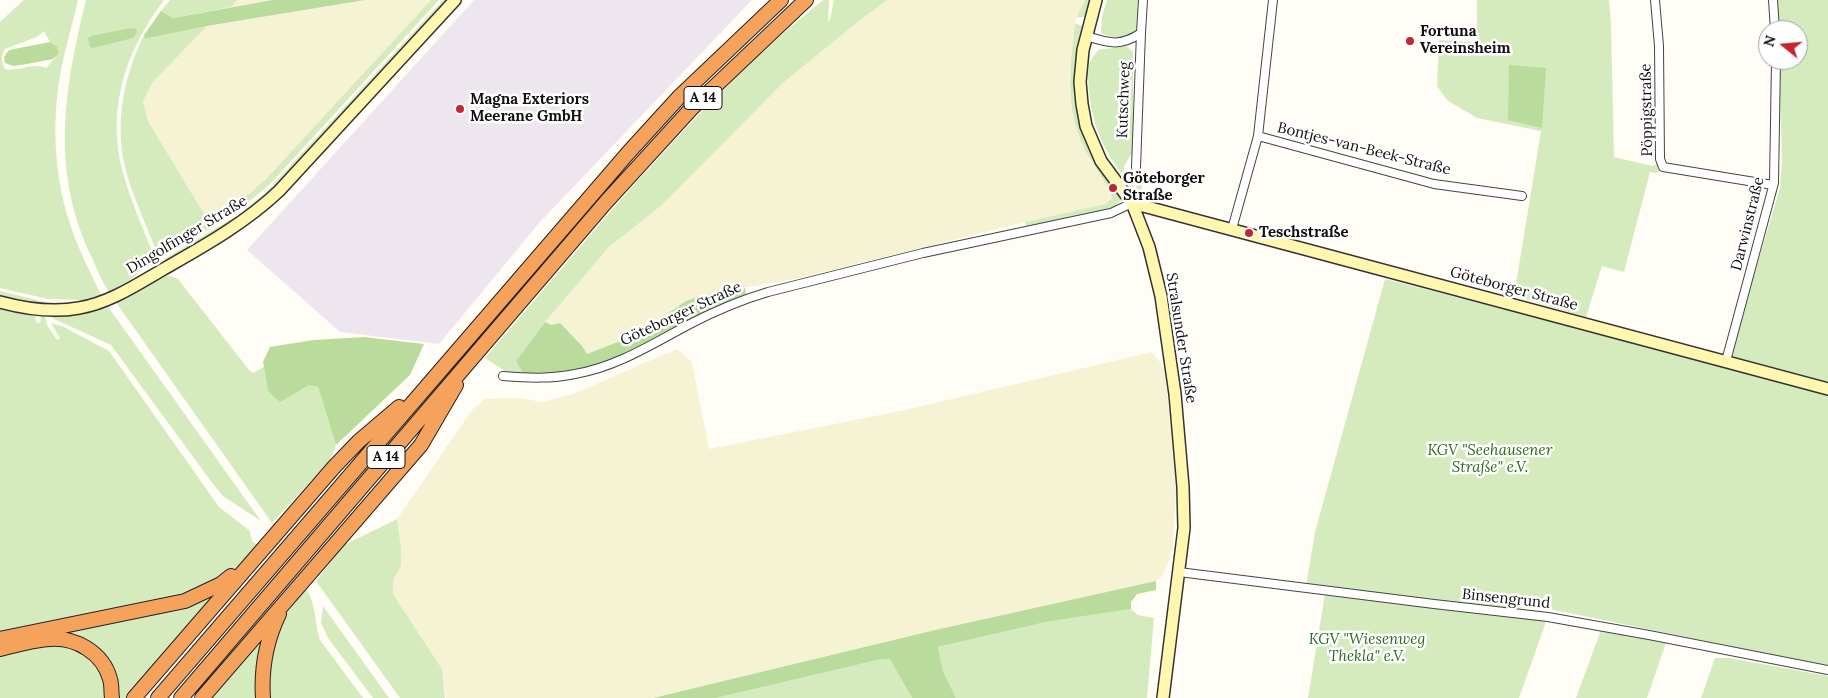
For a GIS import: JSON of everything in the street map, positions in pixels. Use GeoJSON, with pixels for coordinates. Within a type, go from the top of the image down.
{"type":"FeatureCollection","features":[{"type":"Feature","properties":{"kind":"highway","name":"A 14"},"geometry":{"type":"LineString","coordinates":[[158,698],[280,554],[628,153],[680,96],[781,0]]}},
{"type":"Feature","properties":{"kind":"highway","name":"A 14"},"geometry":{"type":"LineString","coordinates":[[181,698],[469,360],[634,170],[691,109],[806,0]]}},
{"type":"Feature","properties":{"kind":"highway"},"geometry":{"type":"LineString","coordinates":[[202,698],[285,600],[314,569],[352,522],[421,445],[440,415],[469,360]]}},
{"type":"Feature","properties":{"kind":"highway"},"geometry":{"type":"LineString","coordinates":[[134,698],[282,526],[359,441],[426,385]]}},
{"type":"Feature","properties":{"kind":"highway"},"geometry":{"type":"LineString","coordinates":[[0,639],[185,601],[221,584],[255,557]]}},
{"type":"Feature","properties":{"kind":"highway"},"geometry":{"type":"LineString","coordinates":[[263,698],[261,677],[266,649],[275,621],[285,600]]}},
{"type":"Feature","properties":{"kind":"highway"},"geometry":{"type":"LineString","coordinates":[[0,649],[50,639],[64,639],[81,644],[98,657],[105,667],[110,679],[112,698]]}},
{"type":"Feature","properties":{"kind":"street","name":"Dingolfinger Straße"},"geometry":{"type":"LineString","coordinates":[[0,302],[48,310],[69,310],[91,305],[128,289],[233,228],[279,191],[455,0]]}},
{"type":"Feature","properties":{"kind":"street","name":"Stralsunder Straße"},"geometry":{"type":"LineString","coordinates":[[1096,0],[1083,50],[1080,82],[1086,126],[1101,161],[1132,203],[1149,247],[1155,267],[1176,394],[1184,528],[1163,698]]}},
{"type":"Feature","properties":{"kind":"street","name":"Kutschweg"},"geometry":{"type":"LineString","coordinates":[[1136,168],[1143,0]]}},
{"type":"Feature","properties":{"kind":"street"},"geometry":{"type":"LineString","coordinates":[[1232,229],[1258,136],[1273,0]]}},
{"type":"Feature","properties":{"kind":"street","name":"Pöppigstraße"},"geometry":{"type":"LineString","coordinates":[[1655,0],[1659,46],[1660,159],[1663,167],[1774,185]]}},
{"type":"Feature","properties":{"kind":"street"},"geometry":{"type":"LineString","coordinates":[[1773,0],[1774,20]]}},
{"type":"Feature","properties":{"kind":"street","name":"Kutschweg"},"geometry":{"type":"LineString","coordinates":[[1086,36],[1112,43],[1121,43],[1131,40],[1141,33]]}},
{"type":"Feature","properties":{"kind":"street","name":"Darwinstraße"},"geometry":{"type":"LineString","coordinates":[[1726,361],[1774,185],[1776,161],[1776,70]]}},
{"type":"Feature","properties":{"kind":"street","name":"Bontjes-van-Beek-Straße"},"geometry":{"type":"LineString","coordinates":[[1258,136],[1434,184],[1522,196]]}},
{"type":"Feature","properties":{"kind":"street","name":"Göteborger Straße"},"geometry":{"type":"LineString","coordinates":[[503,376],[535,378],[577,374],[626,358],[693,323],[746,299],[768,292],[923,253],[1111,213],[1132,203],[1828,389]]}},
{"type":"Feature","properties":{"kind":"street","name":"Binsengrund"},"geometry":{"type":"LineString","coordinates":[[1179,572],[1548,617],[1828,670]]}},
{"type":"Feature","properties":{"kind":"shaded area"},"geometry":{"type":"Polygon","coordinates":[[[237,0],[272,0],[231,7],[237,0]]]}},
{"type":"Feature","properties":{"kind":"shaded area"},"geometry":{"type":"Polygon","coordinates":[[[365,0],[431,0],[266,179],[249,194],[209,222],[148,121],[143,101],[153,82],[207,26],[365,0]]]}},
{"type":"Feature","properties":{"kind":"shaded area"},"geometry":{"type":"Polygon","coordinates":[[[474,0],[752,0],[540,222],[439,344],[340,332],[247,250],[474,0]]]}},
{"type":"Feature","properties":{"kind":"shaded area"},"geometry":{"type":"Polygon","coordinates":[[[887,0],[1085,0],[1075,23],[1069,77],[1070,96],[1083,147],[1113,195],[1110,201],[1107,204],[1025,222],[796,279],[707,294],[686,301],[636,335],[586,355],[582,346],[545,322],[609,247],[662,205],[784,82],[887,0]]]}},
{"type":"Feature","properties":{"kind":"shaded area"},"geometry":{"type":"Polygon","coordinates":[[[677,349],[692,362],[709,449],[905,410],[1152,352],[1165,369],[1176,488],[1173,546],[1168,564],[1163,575],[1156,581],[935,630],[653,698],[446,698],[442,669],[393,594],[393,580],[401,566],[401,547],[397,519],[472,410],[484,399],[519,398],[542,402],[573,394],[677,349]]]}},
{"type":"Feature","properties":{"kind":"green space"},"geometry":{"type":"Polygon","coordinates":[[[24,0],[78,0],[59,82],[55,135],[56,152],[64,204],[72,231],[101,295],[84,300],[48,299],[0,288],[0,22],[24,0]],[[44,31],[37,37],[5,49],[2,59],[5,69],[36,66],[46,68],[59,54],[57,46],[50,42],[44,31]]]}},
{"type":"Feature","properties":{"kind":"green space"},"geometry":{"type":"Polygon","coordinates":[[[86,0],[164,0],[138,42],[128,64],[121,87],[118,110],[117,134],[120,158],[129,192],[152,251],[151,262],[130,280],[109,292],[79,225],[70,193],[66,161],[67,98],[78,33],[86,0]]]}},
{"type":"Feature","properties":{"kind":"green space"},"geometry":{"type":"Polygon","coordinates":[[[170,0],[237,0],[231,7],[173,18],[161,11],[170,0]]]}},
{"type":"Feature","properties":{"kind":"green space"},"geometry":{"type":"Polygon","coordinates":[[[272,0],[365,0],[207,26],[145,39],[144,35],[161,11],[173,18],[272,0]]]}},
{"type":"Feature","properties":{"kind":"green space"},"geometry":{"type":"Polygon","coordinates":[[[431,0],[439,0],[259,194],[233,213],[163,256],[155,248],[129,181],[121,142],[122,110],[127,80],[144,35],[146,39],[207,26],[153,82],[143,101],[148,121],[209,222],[249,194],[266,179],[431,0]]]}},
{"type":"Feature","properties":{"kind":"green space"},"geometry":{"type":"Polygon","coordinates":[[[443,0],[448,0],[273,191],[249,212],[165,263],[164,260],[166,258],[240,214],[267,191],[443,0]]]}},
{"type":"Feature","properties":{"kind":"green space"},"geometry":{"type":"Polygon","coordinates":[[[823,0],[829,0],[828,21],[830,20],[834,0],[887,0],[784,82],[662,205],[609,247],[545,322],[516,361],[524,375],[508,373],[485,358],[605,218],[688,126],[776,40],[823,0]]]}},
{"type":"Feature","properties":{"kind":"green space"},"geometry":{"type":"Polygon","coordinates":[[[1085,0],[1091,0],[1085,17],[1077,17],[1085,0]]]}},
{"type":"Feature","properties":{"kind":"green space"},"geometry":{"type":"Polygon","coordinates":[[[1107,0],[1138,0],[1139,20],[1135,32],[1119,38],[1101,33],[1102,16],[1107,0]]]}},
{"type":"Feature","properties":{"kind":"green space"},"geometry":{"type":"Polygon","coordinates":[[[1477,0],[1609,0],[1614,157],[1652,166],[1658,163],[1663,169],[1656,173],[1650,172],[1624,272],[1602,266],[1586,317],[1514,296],[1541,131],[1477,118],[1447,100],[1437,86],[1439,40],[1477,42],[1477,0]]]}},
{"type":"Feature","properties":{"kind":"green space"},"geometry":{"type":"Polygon","coordinates":[[[1777,0],[1828,0],[1828,385],[1729,359],[1780,188],[1782,161],[1779,70],[1808,70],[1808,20],[1778,20],[1777,0]]]}},
{"type":"Feature","properties":{"kind":"green space"},"geometry":{"type":"Polygon","coordinates":[[[1075,23],[1082,26],[1076,59],[1076,96],[1120,196],[1120,201],[1111,210],[1027,228],[1025,222],[1106,204],[1112,198],[1084,148],[1073,116],[1070,71],[1075,23]]]}},
{"type":"Feature","properties":{"kind":"green space"},"geometry":{"type":"Polygon","coordinates":[[[131,28],[136,29],[137,32],[133,38],[93,48],[90,47],[88,38],[91,36],[131,28]]]}},
{"type":"Feature","properties":{"kind":"green space"},"geometry":{"type":"Polygon","coordinates":[[[50,42],[57,46],[59,54],[53,59],[13,66],[5,63],[4,57],[9,50],[50,42]]]}},
{"type":"Feature","properties":{"kind":"green space"},"geometry":{"type":"Polygon","coordinates":[[[1126,46],[1133,51],[1133,136],[1132,153],[1124,166],[1124,173],[1133,173],[1133,189],[1109,155],[1098,132],[1091,106],[1088,83],[1088,71],[1091,60],[1098,50],[1126,46]]]}},
{"type":"Feature","properties":{"kind":"green space"},"geometry":{"type":"Polygon","coordinates":[[[1509,65],[1546,68],[1542,128],[1508,120],[1509,65]]]}},
{"type":"Feature","properties":{"kind":"green space"},"geometry":{"type":"Polygon","coordinates":[[[1143,172],[1141,199],[1136,194],[1137,174],[1143,172]]]}},
{"type":"Feature","properties":{"kind":"green space"},"geometry":{"type":"Polygon","coordinates":[[[164,276],[178,279],[249,370],[253,373],[264,367],[268,391],[309,384],[318,387],[336,445],[330,460],[272,523],[115,301],[164,276]]]}},
{"type":"Feature","properties":{"kind":"green space","name":"KGV \"Seehausener Straße\" e.V."},"geometry":{"type":"Polygon","coordinates":[[[1385,279],[1785,381],[1828,394],[1828,666],[1525,604],[1517,613],[1546,622],[1519,698],[1308,698],[1325,594],[1306,586],[1315,532],[1385,279]]]}},
{"type":"Feature","properties":{"kind":"green space"},"geometry":{"type":"Polygon","coordinates":[[[745,288],[746,295],[634,352],[603,365],[560,375],[524,375],[516,361],[545,322],[551,325],[560,323],[587,354],[636,335],[686,301],[707,294],[745,288]]]}},
{"type":"Feature","properties":{"kind":"green space"},"geometry":{"type":"Polygon","coordinates":[[[0,291],[45,302],[45,305],[0,297],[0,291]]]}},
{"type":"Feature","properties":{"kind":"green space"},"geometry":{"type":"Polygon","coordinates":[[[0,306],[35,314],[36,322],[40,323],[41,316],[45,316],[47,325],[57,340],[60,338],[51,323],[64,327],[109,351],[219,507],[250,531],[252,541],[257,545],[234,570],[198,593],[0,636],[0,306]]]}},
{"type":"Feature","properties":{"kind":"green space"},"geometry":{"type":"Polygon","coordinates":[[[109,308],[261,521],[223,496],[111,345],[52,318],[52,316],[109,308]]]}},
{"type":"Feature","properties":{"kind":"green space"},"geometry":{"type":"Polygon","coordinates":[[[364,337],[424,344],[410,375],[336,445],[318,387],[309,385],[280,402],[268,391],[263,362],[270,347],[314,340],[364,337]]]}},
{"type":"Feature","properties":{"kind":"green space"},"geometry":{"type":"Polygon","coordinates":[[[397,519],[401,547],[401,566],[393,580],[393,594],[442,669],[445,698],[400,698],[316,581],[344,545],[397,519]]]}},
{"type":"Feature","properties":{"kind":"green space"},"geometry":{"type":"Polygon","coordinates":[[[1156,581],[1156,590],[1137,594],[1131,602],[1131,609],[1046,622],[938,647],[943,671],[956,698],[912,698],[890,659],[882,659],[716,698],[653,698],[935,630],[1156,581]]]}},
{"type":"Feature","properties":{"kind":"green space"},"geometry":{"type":"Polygon","coordinates":[[[223,586],[128,698],[116,698],[91,647],[0,643],[223,586]]]}},
{"type":"Feature","properties":{"kind":"green space"},"geometry":{"type":"Polygon","coordinates":[[[306,589],[314,608],[320,640],[363,698],[268,698],[268,663],[282,620],[306,589]]]}},
{"type":"Feature","properties":{"kind":"green space"},"geometry":{"type":"Polygon","coordinates":[[[323,606],[389,698],[373,698],[328,638],[321,623],[323,606]]]}},
{"type":"Feature","properties":{"kind":"green space"},"geometry":{"type":"Polygon","coordinates":[[[1131,609],[1138,615],[1154,618],[1147,698],[956,698],[943,671],[938,647],[1046,622],[1131,609]]]}},
{"type":"Feature","properties":{"kind":"green space"},"geometry":{"type":"Polygon","coordinates":[[[270,624],[260,698],[207,698],[270,624]]]}},
{"type":"Feature","properties":{"kind":"green space"},"geometry":{"type":"Polygon","coordinates":[[[1601,630],[1666,643],[1647,698],[1576,698],[1601,630]]]}},
{"type":"Feature","properties":{"kind":"green space"},"geometry":{"type":"Polygon","coordinates":[[[46,642],[71,644],[103,669],[109,698],[0,698],[0,651],[46,642]]]}},
{"type":"Feature","properties":{"kind":"green space"},"geometry":{"type":"Polygon","coordinates":[[[1715,658],[1729,658],[1828,676],[1828,698],[1701,698],[1715,658]]]}},
{"type":"Feature","properties":{"kind":"green space"},"geometry":{"type":"Polygon","coordinates":[[[882,659],[891,659],[912,698],[716,698],[882,659]]]}},
{"type":"Feature","properties":{"kind":"place","name":"Fortuna Vereinsheim"},"geometry":{"type":"Point","coordinates":[1410,41]}},
{"type":"Feature","properties":{"kind":"place","name":"Magna Exteriors Meerane GmbH"},"geometry":{"type":"Point","coordinates":[460,109]}},
{"type":"Feature","properties":{"kind":"place","name":"Göteborger Straße"},"geometry":{"type":"Point","coordinates":[1113,188]}},
{"type":"Feature","properties":{"kind":"place","name":"Teschstraße"},"geometry":{"type":"Point","coordinates":[1249,233]}},
{"type":"Feature","properties":{"kind":"park label","name":"KGV \"Wiesenweg Thekla\" e.V."},"geometry":{"type":"Point","coordinates":[1367,648]}}]}
